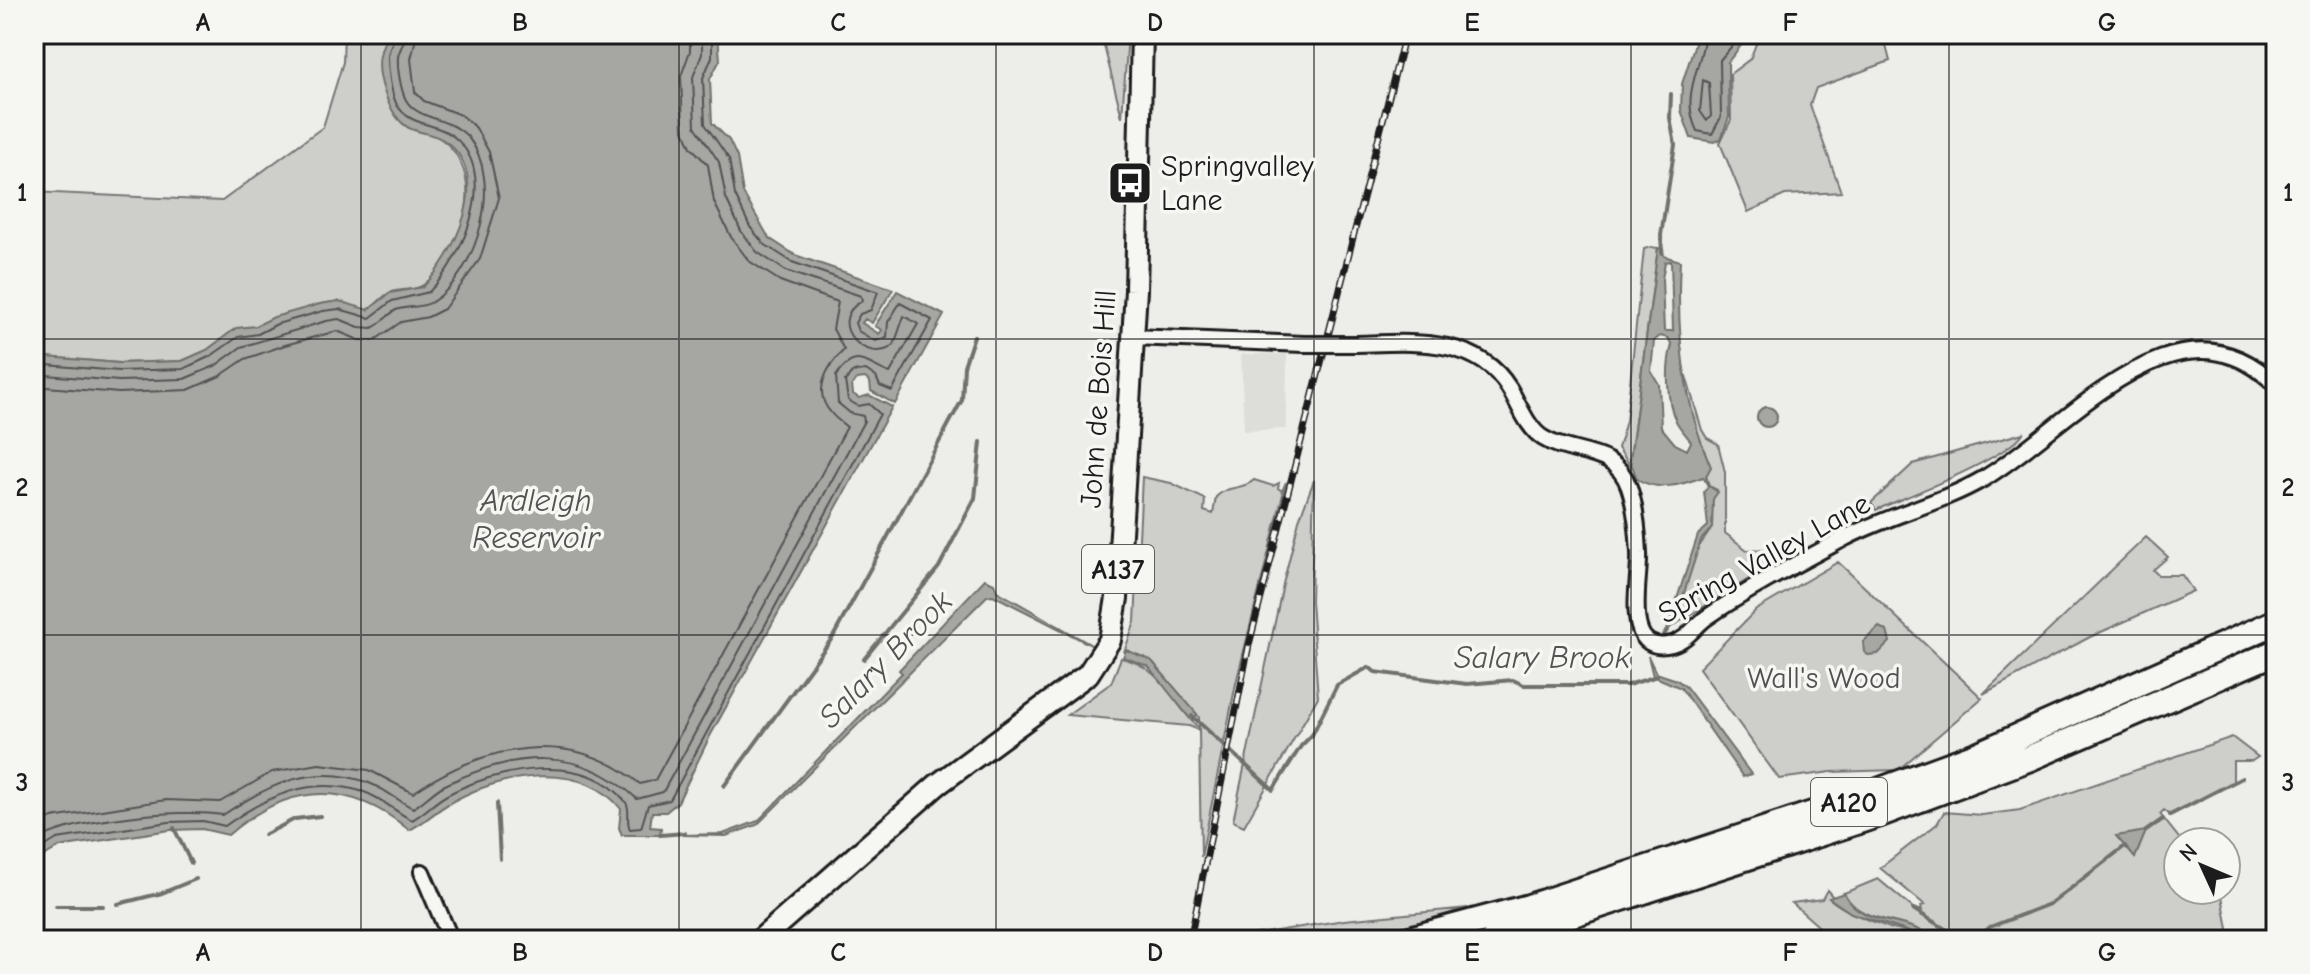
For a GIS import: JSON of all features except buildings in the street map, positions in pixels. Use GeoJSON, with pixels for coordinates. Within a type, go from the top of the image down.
{"type":"FeatureCollection","features":[{"type":"Feature","properties":{"kind":"highway","name":"A120"},"geometry":{"type":"LineString","coordinates":[[1406,940],[1543,902],[1840,805],[1979,754],[2276,622]]}},
{"type":"Feature","properties":{"kind":"highway","name":"A120"},"geometry":{"type":"LineString","coordinates":[[1493,940],[1910,803],[2030,758],[2276,652]]}},
{"type":"Feature","properties":{"kind":"main road","name":"John de Bois Hill"},"geometry":{"type":"LineString","coordinates":[[760,940],[937,785],[1074,687],[1101,659],[1110,640],[1116,608],[1133,337],[1142,34]]}},
{"type":"Feature","properties":{"kind":"street","name":"Spring Valley Lane"},"geometry":{"type":"LineString","coordinates":[[1133,337],[1304,344],[1422,342],[1462,351],[1499,375],[1540,436],[1608,459],[1629,487],[1639,555],[1636,619],[1644,636],[1659,645],[1683,640],[1706,619],[1845,538],[1984,478],[2098,394],[2164,357],[2207,350],[2233,355],[2250,362],[2276,385]]}},
{"type":"Feature","properties":{"kind":"street"},"geometry":{"type":"LineString","coordinates":[[422,872],[451,940]]}},
{"type":"Feature","properties":{"kind":"shaded area"},"geometry":{"type":"Polygon","coordinates":[[[1241,354],[1287,354],[1286,429],[1244,431],[1241,354]]]}},
{"type":"Feature","properties":{"kind":"green space"},"geometry":{"type":"Polygon","coordinates":[[[344,34],[388,34],[381,51],[464,170],[467,190],[461,231],[452,251],[426,283],[414,289],[391,292],[367,311],[339,301],[320,304],[250,329],[237,328],[207,350],[182,361],[119,363],[34,356],[34,192],[222,201],[323,127],[343,62],[344,34]]]}},
{"type":"Feature","properties":{"kind":"green space"},"geometry":{"type":"Polygon","coordinates":[[[1101,34],[1128,34],[1122,117],[1101,34]]]}},
{"type":"Feature","properties":{"kind":"green space"},"geometry":{"type":"Polygon","coordinates":[[[1760,34],[1883,34],[1890,61],[1816,88],[1810,105],[1841,192],[1785,195],[1748,212],[1720,143],[1731,120],[1730,74],[1750,59],[1760,34]]]}},
{"type":"Feature","properties":{"kind":"green space"},"geometry":{"type":"Polygon","coordinates":[[[1658,248],[1630,459],[1632,468],[1618,448],[1626,421],[1644,249],[1658,248]]]}},
{"type":"Feature","properties":{"kind":"green space"},"geometry":{"type":"Polygon","coordinates":[[[1683,366],[1702,430],[1707,438],[1718,444],[1725,472],[1725,533],[1747,550],[1799,548],[1671,627],[1698,548],[1710,531],[1712,499],[1717,490],[1709,486],[1706,476],[1684,390],[1683,366]]]}},
{"type":"Feature","properties":{"kind":"green space"},"geometry":{"type":"Polygon","coordinates":[[[2023,433],[1998,454],[1956,476],[1876,510],[1871,503],[1913,464],[2023,433]]]}},
{"type":"Feature","properties":{"kind":"green space"},"geometry":{"type":"Polygon","coordinates":[[[1142,477],[1171,483],[1205,499],[1204,511],[1213,514],[1216,497],[1220,493],[1254,480],[1273,486],[1279,483],[1278,488],[1282,491],[1286,482],[1236,683],[1201,857],[1199,730],[1189,726],[1067,715],[1111,683],[1121,658],[1135,662],[1156,677],[1199,728],[1199,717],[1153,662],[1124,652],[1135,622],[1142,477]]]}},
{"type":"Feature","properties":{"kind":"green space"},"geometry":{"type":"Polygon","coordinates":[[[1314,480],[1311,601],[1318,697],[1244,826],[1233,821],[1283,584],[1299,520],[1314,480]]]}},
{"type":"Feature","properties":{"kind":"green space"},"geometry":{"type":"Polygon","coordinates":[[[2146,537],[2168,557],[2153,570],[2158,575],[2182,575],[2193,591],[2090,637],[1983,694],[2146,537]]]}},
{"type":"Feature","properties":{"kind":"green space","name":"Wall's Wood"},"geometry":{"type":"Polygon","coordinates":[[[1838,562],[1982,698],[1898,770],[1831,772],[1779,779],[1699,668],[1756,610],[1838,562]]]}},
{"type":"Feature","properties":{"kind":"green space"},"geometry":{"type":"Polygon","coordinates":[[[2232,737],[2258,757],[2252,761],[2233,761],[2233,783],[2170,815],[2164,810],[2160,814],[2169,826],[2162,826],[2162,906],[2224,906],[2230,940],[1934,940],[1912,927],[1862,912],[1844,893],[1878,879],[1913,908],[1922,911],[1921,906],[1925,905],[1880,868],[1937,824],[1944,812],[1982,815],[2020,810],[2232,737]]]}},
{"type":"Feature","properties":{"kind":"green space"},"geometry":{"type":"Polygon","coordinates":[[[1827,890],[1833,897],[1830,899],[1851,912],[1890,928],[1918,934],[1927,940],[1834,940],[1792,903],[1822,899],[1827,890]]]}},
{"type":"Feature","properties":{"kind":"green space"},"geometry":{"type":"Polygon","coordinates":[[[1468,908],[1358,940],[1222,940],[1344,920],[1468,908]]]}},
{"type":"Feature","properties":{"kind":"water","name":"Ardleigh Reservoir"},"geometry":{"type":"Polygon","coordinates":[[[388,34],[718,34],[720,60],[710,79],[712,123],[729,140],[737,157],[743,193],[769,238],[795,255],[893,289],[872,323],[865,319],[862,323],[879,334],[882,330],[875,326],[897,291],[944,315],[895,404],[871,391],[870,382],[865,378],[857,379],[852,385],[853,394],[859,398],[869,395],[892,407],[709,738],[678,802],[666,812],[652,812],[650,827],[661,828],[660,835],[622,835],[619,828],[621,809],[604,793],[585,783],[562,777],[539,776],[515,779],[470,793],[409,830],[386,813],[363,802],[318,794],[273,806],[228,835],[202,829],[170,830],[59,847],[34,862],[34,356],[119,363],[182,361],[207,350],[236,328],[256,326],[274,317],[339,301],[368,310],[390,293],[423,287],[446,256],[464,217],[468,197],[467,177],[462,159],[449,144],[409,128],[390,105],[379,60],[388,34]]]}},
{"type":"Feature","properties":{"kind":"water"},"geometry":{"type":"Polygon","coordinates":[[[1698,34],[1750,34],[1728,62],[1729,117],[1721,139],[1714,142],[1691,138],[1681,110],[1682,84],[1698,34]]]}},
{"type":"Feature","properties":{"kind":"water"},"geometry":{"type":"Polygon","coordinates":[[[1658,248],[1663,249],[1664,256],[1680,261],[1679,314],[1688,392],[1701,443],[1711,467],[1706,476],[1709,486],[1718,492],[1713,499],[1712,528],[1701,540],[1676,618],[1667,629],[1698,535],[1708,526],[1704,492],[1708,486],[1703,477],[1670,486],[1645,483],[1637,479],[1630,460],[1658,248]],[[1671,261],[1665,262],[1662,279],[1664,331],[1673,331],[1671,261]],[[1660,336],[1654,341],[1651,371],[1659,384],[1661,427],[1675,444],[1687,450],[1691,442],[1676,421],[1669,394],[1672,345],[1668,338],[1660,336]]]}},
{"type":"Feature","properties":{"kind":"water"},"geometry":{"type":"Polygon","coordinates":[[[1767,407],[1774,410],[1777,417],[1774,424],[1767,427],[1760,424],[1757,417],[1760,410],[1767,407]]]}},
{"type":"Feature","properties":{"kind":"water"},"geometry":{"type":"Polygon","coordinates":[[[985,579],[994,583],[997,591],[1095,647],[993,595],[987,596],[757,825],[726,836],[682,835],[723,834],[758,821],[902,673],[899,670],[985,579]]]}},
{"type":"Feature","properties":{"kind":"water"},"geometry":{"type":"Polygon","coordinates":[[[1879,627],[1887,631],[1890,642],[1878,654],[1868,655],[1864,652],[1863,642],[1879,627]]]}},
{"type":"Feature","properties":{"kind":"water"},"geometry":{"type":"Polygon","coordinates":[[[1126,650],[1151,660],[1197,714],[1192,721],[1148,666],[1123,657],[1126,650]]]}},
{"type":"Feature","properties":{"kind":"water"},"geometry":{"type":"Polygon","coordinates":[[[1648,656],[1656,673],[1677,680],[1686,687],[1751,774],[1743,777],[1681,688],[1653,676],[1648,656]]]}},
{"type":"Feature","properties":{"kind":"water"},"geometry":{"type":"Polygon","coordinates":[[[2146,831],[2135,858],[2116,836],[2146,831]]]}},
{"type":"Feature","properties":{"kind":"water"},"geometry":{"type":"Polygon","coordinates":[[[1844,893],[1862,912],[1912,927],[1934,940],[1851,913],[1829,898],[1844,893]]]}},
{"type":"Feature","properties":{"kind":"waterway"},"geometry":{"type":"LineString","coordinates":[[1662,253],[1661,235],[1675,145],[1670,118],[1671,94]]}},
{"type":"Feature","properties":{"kind":"waterway"},"geometry":{"type":"LineString","coordinates":[[724,786],[833,637],[962,400],[964,366],[974,336]]}},
{"type":"Feature","properties":{"kind":"waterway"},"geometry":{"type":"LineString","coordinates":[[864,659],[939,567],[975,498],[981,442]]}},
{"type":"Feature","properties":{"kind":"waterway"},"geometry":{"type":"LineString","coordinates":[[1661,640],[1671,624]]}},
{"type":"Feature","properties":{"kind":"waterway","name":"Salary Brook"},"geometry":{"type":"LineString","coordinates":[[1192,716],[1273,790],[1301,746],[1312,735],[1337,685],[1369,667],[1375,672],[1467,684],[1513,680],[1524,685],[1628,685],[1657,676]]}},
{"type":"Feature","properties":{"kind":"waterway"},"geometry":{"type":"LineString","coordinates":[[2170,815],[2242,778]]}},
{"type":"Feature","properties":{"kind":"waterway"},"geometry":{"type":"LineString","coordinates":[[497,803],[500,859]]}},
{"type":"Feature","properties":{"kind":"waterway"},"geometry":{"type":"LineString","coordinates":[[264,835],[295,819],[320,816]]}},
{"type":"Feature","properties":{"kind":"waterway"},"geometry":{"type":"LineString","coordinates":[[2146,831],[2163,819]]}},
{"type":"Feature","properties":{"kind":"waterway"},"geometry":{"type":"LineString","coordinates":[[174,828],[191,863]]}},
{"type":"Feature","properties":{"kind":"waterway","name":"Salary Brook"},"geometry":{"type":"LineString","coordinates":[[660,835],[685,833]]}},
{"type":"Feature","properties":{"kind":"waterway"},"geometry":{"type":"LineString","coordinates":[[1975,940],[1990,927],[2052,903],[2125,846]]}},
{"type":"Feature","properties":{"kind":"waterway"},"geometry":{"type":"LineString","coordinates":[[118,904],[162,893],[196,879]]}},
{"type":"Feature","properties":{"kind":"waterway"},"geometry":{"type":"LineString","coordinates":[[56,906],[103,906]]}},
{"type":"Feature","properties":{"kind":"waterway"},"geometry":{"type":"LineString","coordinates":[[1913,909],[1963,940]]}},
{"type":"Feature","properties":{"kind":"railway"},"geometry":{"type":"LineString","coordinates":[[1190,940],[1249,645],[1405,34]]}},
{"type":"Feature","properties":{"kind":"place","name":"Springvalley Lane"},"geometry":{"type":"Point","coordinates":[1130,183]}}]}
